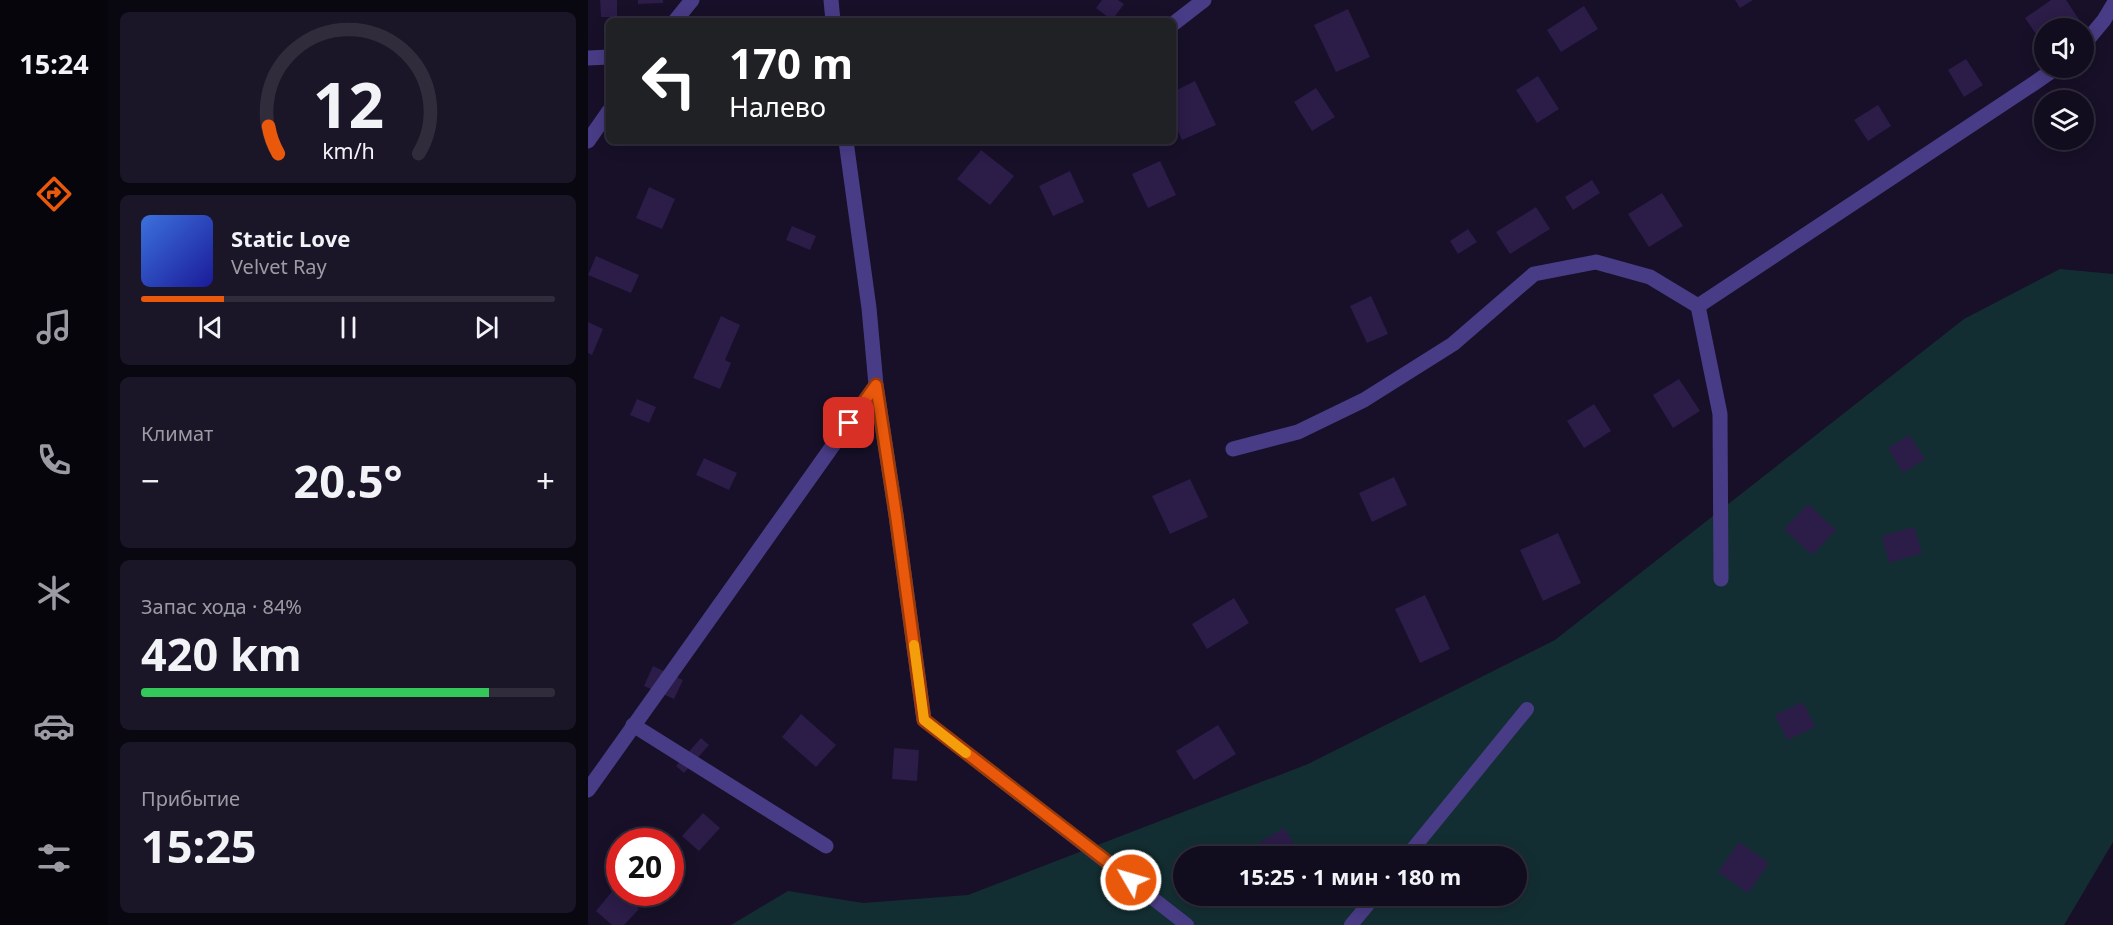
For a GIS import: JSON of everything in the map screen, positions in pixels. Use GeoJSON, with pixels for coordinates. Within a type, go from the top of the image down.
{"type":"FeatureCollection","features":[{"type":"Feature","properties":{"kind":"street"},"geometry":{"type":"LineString","coordinates":[[678,18],[693,0]]}},
{"type":"Feature","properties":{"kind":"street"},"geometry":{"type":"LineString","coordinates":[[831,0],[833,18]]}},
{"type":"Feature","properties":{"kind":"street"},"geometry":{"type":"LineString","coordinates":[[1176,22],[1204,0]]}},
{"type":"Feature","properties":{"kind":"street"},"geometry":{"type":"LineString","coordinates":[[2094,32],[2113,5]]}},
{"type":"Feature","properties":{"kind":"street"},"geometry":{"type":"LineString","coordinates":[[588,57],[606,57]]}},
{"type":"Feature","properties":{"kind":"street"},"geometry":{"type":"LineString","coordinates":[[1698,306],[2042,78]]}},
{"type":"Feature","properties":{"kind":"street"},"geometry":{"type":"LineString","coordinates":[[588,141],[606,115]]}},
{"type":"Feature","properties":{"kind":"street"},"geometry":{"type":"LineString","coordinates":[[846,144],[869,309],[876,385],[924,720]]}},
{"type":"Feature","properties":{"kind":"street"},"geometry":{"type":"LineString","coordinates":[[1233,449],[1298,432],[1364,400],[1453,344],[1534,274],[1596,262],[1650,278],[1698,306],[1720,414],[1721,579]]}},
{"type":"Feature","properties":{"kind":"street"},"geometry":{"type":"LineString","coordinates":[[588,790],[876,385]]}},
{"type":"Feature","properties":{"kind":"street"},"geometry":{"type":"LineString","coordinates":[[633,725],[826,846]]}},
{"type":"Feature","properties":{"kind":"lane"},"geometry":{"type":"LineString","coordinates":[[1415,846],[1527,709]]}},
{"type":"Feature","properties":{"kind":"lane"},"geometry":{"type":"LineString","coordinates":[[924,720],[1188,925]]}},
{"type":"Feature","properties":{"kind":"lane"},"geometry":{"type":"LineString","coordinates":[[1351,925],[1367,906]]}},
{"type":"Feature","properties":{"kind":"green space"},"geometry":{"type":"Polygon","coordinates":[[[2060,269],[2113,274],[2113,842],[2064,925],[731,925],[788,891],[863,903],[968,895],[1308,764],[1555,640],[1964,319],[2060,269]]]}},
{"type":"Feature","properties":{"kind":"building"},"geometry":{"type":"Polygon","coordinates":[[[600,0],[617,0],[617,17],[601,17],[600,0]]]}},
{"type":"Feature","properties":{"kind":"building"},"geometry":{"type":"Polygon","coordinates":[[[638,0],[663,0],[663,3],[638,4],[638,0]]]}},
{"type":"Feature","properties":{"kind":"building"},"geometry":{"type":"Polygon","coordinates":[[[1102,0],[1118,0],[1124,4],[1114,18],[1109,18],[1096,8],[1102,0]]]}},
{"type":"Feature","properties":{"kind":"building"},"geometry":{"type":"Polygon","coordinates":[[[1735,0],[1753,0],[1740,8],[1735,0]]]}},
{"type":"Feature","properties":{"kind":"building"},"geometry":{"type":"Polygon","coordinates":[[[2051,0],[2066,0],[2078,18],[2034,18],[2034,31],[2025,18],[2051,0]]]}},
{"type":"Feature","properties":{"kind":"building"},"geometry":{"type":"Polygon","coordinates":[[[1584,6],[1598,29],[1561,52],[1547,30],[1584,6]]]}},
{"type":"Feature","properties":{"kind":"building"},"geometry":{"type":"Polygon","coordinates":[[[1348,9],[1370,57],[1336,72],[1314,25],[1348,9]]]}},
{"type":"Feature","properties":{"kind":"building"},"geometry":{"type":"Polygon","coordinates":[[[1966,59],[1983,85],[1964,97],[1948,70],[1966,59]]]}},
{"type":"Feature","properties":{"kind":"building"},"geometry":{"type":"Polygon","coordinates":[[[1538,76],[1559,109],[1537,123],[1516,90],[1538,76]]]}},
{"type":"Feature","properties":{"kind":"building"},"geometry":{"type":"Polygon","coordinates":[[[1195,81],[1216,125],[1182,140],[1176,127],[1176,90],[1195,81]]]}},
{"type":"Feature","properties":{"kind":"building"},"geometry":{"type":"Polygon","coordinates":[[[1316,88],[1335,117],[1312,131],[1294,102],[1316,88]]]}},
{"type":"Feature","properties":{"kind":"building"},"geometry":{"type":"Polygon","coordinates":[[[1878,105],[1891,126],[1868,141],[1854,120],[1878,105]]]}},
{"type":"Feature","properties":{"kind":"building"},"geometry":{"type":"Polygon","coordinates":[[[981,150],[1014,176],[990,205],[957,179],[981,150]]]}},
{"type":"Feature","properties":{"kind":"building"},"geometry":{"type":"Polygon","coordinates":[[[1160,161],[1176,195],[1148,208],[1132,174],[1160,161]]]}},
{"type":"Feature","properties":{"kind":"building"},"geometry":{"type":"Polygon","coordinates":[[[1070,171],[1084,202],[1053,216],[1039,186],[1070,171]]]}},
{"type":"Feature","properties":{"kind":"building"},"geometry":{"type":"Polygon","coordinates":[[[1592,180],[1600,193],[1573,210],[1565,197],[1592,180]]]}},
{"type":"Feature","properties":{"kind":"building"},"geometry":{"type":"Polygon","coordinates":[[[649,187],[675,199],[662,229],[636,218],[649,187]]]}},
{"type":"Feature","properties":{"kind":"building"},"geometry":{"type":"Polygon","coordinates":[[[1662,193],[1683,226],[1649,247],[1628,214],[1662,193]]]}},
{"type":"Feature","properties":{"kind":"building"},"geometry":{"type":"Polygon","coordinates":[[[1536,207],[1550,229],[1510,254],[1496,232],[1536,207]]]}},
{"type":"Feature","properties":{"kind":"building"},"geometry":{"type":"Polygon","coordinates":[[[792,226],[816,236],[810,250],[786,240],[792,226]]]}},
{"type":"Feature","properties":{"kind":"building"},"geometry":{"type":"Polygon","coordinates":[[[1468,229],[1477,242],[1458,254],[1450,241],[1468,229]]]}},
{"type":"Feature","properties":{"kind":"building"},"geometry":{"type":"Polygon","coordinates":[[[596,256],[639,275],[631,293],[588,275],[596,256]]]}},
{"type":"Feature","properties":{"kind":"building"},"geometry":{"type":"Polygon","coordinates":[[[1371,296],[1388,334],[1367,343],[1350,306],[1371,296]]]}},
{"type":"Feature","properties":{"kind":"building"},"geometry":{"type":"Polygon","coordinates":[[[721,316],[740,325],[725,360],[731,363],[720,389],[693,378],[721,316]]]}},
{"type":"Feature","properties":{"kind":"building"},"geometry":{"type":"Polygon","coordinates":[[[588,322],[603,329],[592,355],[588,353],[588,322]]]}},
{"type":"Feature","properties":{"kind":"building"},"geometry":{"type":"Polygon","coordinates":[[[1679,379],[1700,411],[1673,428],[1653,395],[1679,379]]]}},
{"type":"Feature","properties":{"kind":"building"},"geometry":{"type":"Polygon","coordinates":[[[637,399],[656,407],[649,423],[630,415],[637,399]]]}},
{"type":"Feature","properties":{"kind":"building"},"geometry":{"type":"Polygon","coordinates":[[[1594,404],[1611,431],[1584,448],[1567,421],[1594,404]]]}},
{"type":"Feature","properties":{"kind":"building"},"geometry":{"type":"Polygon","coordinates":[[[1909,435],[1925,459],[1903,473],[1888,448],[1909,435]]]}},
{"type":"Feature","properties":{"kind":"building"},"geometry":{"type":"Polygon","coordinates":[[[704,458],[737,473],[729,490],[696,475],[704,458]]]}},
{"type":"Feature","properties":{"kind":"building"},"geometry":{"type":"Polygon","coordinates":[[[1394,477],[1407,505],[1372,522],[1359,493],[1394,477]]]}},
{"type":"Feature","properties":{"kind":"building"},"geometry":{"type":"Polygon","coordinates":[[[1190,479],[1208,517],[1170,534],[1152,496],[1190,479]]]}},
{"type":"Feature","properties":{"kind":"building"},"geometry":{"type":"Polygon","coordinates":[[[1808,504],[1836,530],[1812,555],[1784,529],[1808,504]]]}},
{"type":"Feature","properties":{"kind":"building"},"geometry":{"type":"Polygon","coordinates":[[[1914,527],[1922,553],[1889,563],[1882,536],[1914,527]]]}},
{"type":"Feature","properties":{"kind":"building"},"geometry":{"type":"Polygon","coordinates":[[[1558,533],[1581,583],[1543,601],[1520,550],[1558,533]]]}},
{"type":"Feature","properties":{"kind":"building"},"geometry":{"type":"Polygon","coordinates":[[[1425,595],[1450,649],[1420,663],[1395,609],[1425,595]]]}},
{"type":"Feature","properties":{"kind":"building"},"geometry":{"type":"Polygon","coordinates":[[[1234,598],[1249,623],[1207,649],[1192,624],[1234,598]]]}},
{"type":"Feature","properties":{"kind":"building"},"geometry":{"type":"Polygon","coordinates":[[[653,666],[683,680],[674,699],[644,686],[653,666]]]}},
{"type":"Feature","properties":{"kind":"building"},"geometry":{"type":"Polygon","coordinates":[[[1803,702],[1815,727],[1787,740],[1775,715],[1803,702]]]}},
{"type":"Feature","properties":{"kind":"building"},"geometry":{"type":"Polygon","coordinates":[[[801,714],[836,745],[816,767],[782,737],[801,714]]]}},
{"type":"Feature","properties":{"kind":"building"},"geometry":{"type":"Polygon","coordinates":[[[1218,725],[1236,754],[1194,780],[1176,751],[1218,725]]]}},
{"type":"Feature","properties":{"kind":"building"},"geometry":{"type":"Polygon","coordinates":[[[701,738],[709,745],[684,773],[676,766],[701,738]]]}},
{"type":"Feature","properties":{"kind":"building"},"geometry":{"type":"Polygon","coordinates":[[[894,748],[919,750],[917,781],[892,779],[894,748]]]}},
{"type":"Feature","properties":{"kind":"building"},"geometry":{"type":"Polygon","coordinates":[[[703,813],[720,828],[699,851],[684,838],[684,834],[703,813]]]}},
{"type":"Feature","properties":{"kind":"building"},"geometry":{"type":"Polygon","coordinates":[[[1284,828],[1296,846],[1263,846],[1260,842],[1284,828]]]}},
{"type":"Feature","properties":{"kind":"building"},"geometry":{"type":"Polygon","coordinates":[[[1739,842],[1769,863],[1748,893],[1718,872],[1739,842]]]}},
{"type":"Feature","properties":{"kind":"building"},"geometry":{"type":"Polygon","coordinates":[[[606,899],[606,906],[636,906],[639,909],[624,925],[612,925],[596,911],[606,899]]]}},
{"type":"Feature","properties":{"kind":"slow traffic"},"geometry":{"type":"LineString","coordinates":[[914,645],[924,720],[966,753]]}},
{"type":"Feature","properties":{"kind":"route"},"geometry":{"type":"LineString","coordinates":[[849,423],[876,385],[924,720],[1131,880]]}}]}
